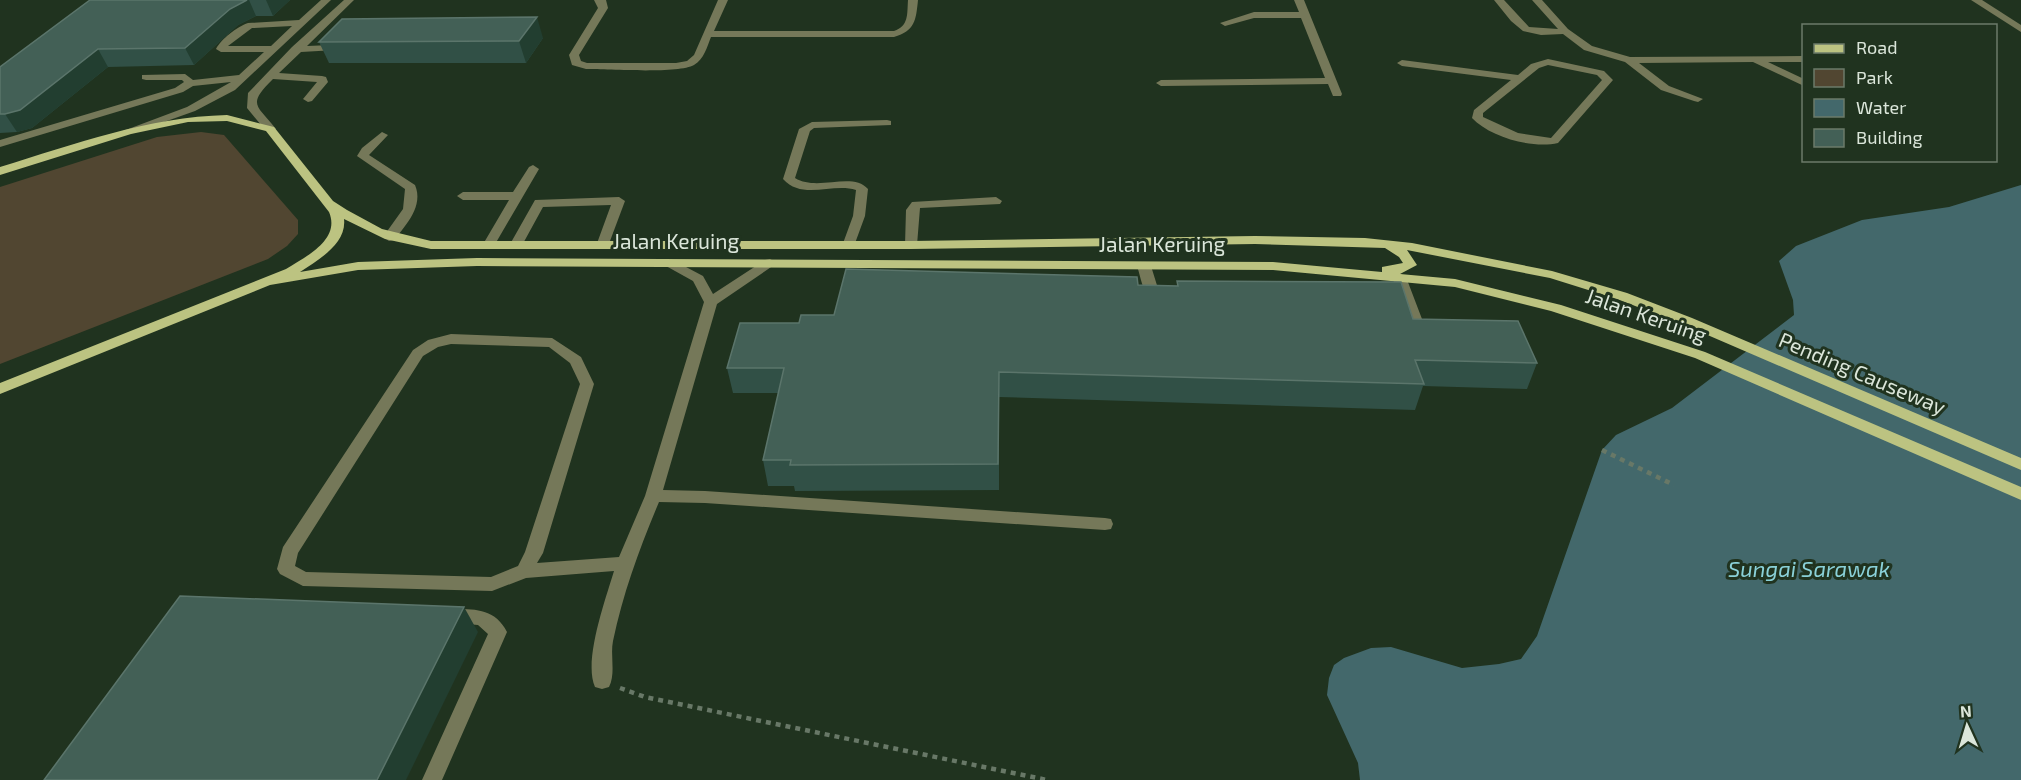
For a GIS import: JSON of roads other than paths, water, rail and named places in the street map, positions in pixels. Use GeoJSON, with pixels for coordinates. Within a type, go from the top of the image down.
{"type":"FeatureCollection","features":[{"type":"Feature","properties":{"kind":"main road"},"geometry":{"type":"LineString","coordinates":[[0,171],[158,124],[207,118],[247,121],[270,129],[329,204],[337,217],[338,229],[331,241],[313,258],[291,272],[0,389]]}},
{"type":"Feature","properties":{"kind":"main road","name":"Jalan Keruing"},"geometry":{"type":"LineString","coordinates":[[329,204],[369,230],[389,237],[431,245],[848,246],[1173,240],[1365,242],[1461,255],[1552,275],[1622,296],[1687,321]]}},
{"type":"Feature","properties":{"kind":"main road"},"geometry":{"type":"LineString","coordinates":[[1355,272],[1399,270],[1410,265],[1403,252],[1365,242]]}},
{"type":"Feature","properties":{"kind":"main road","name":"Jalan Keruing"},"geometry":{"type":"LineString","coordinates":[[265,282],[326,270],[410,263],[770,263],[1273,266],[1455,283],[1556,308],[1700,355],[2021,494]]}},
{"type":"Feature","properties":{"kind":"main road","name":"Pending Causeway"},"geometry":{"type":"LineString","coordinates":[[1687,321],[2021,464]]}},
{"type":"Feature","properties":{"kind":"street"},"geometry":{"type":"LineString","coordinates":[[129,131],[215,98],[242,78],[326,0]]}},
{"type":"Feature","properties":{"kind":"street"},"geometry":{"type":"LineString","coordinates":[[270,129],[252,108],[249,101],[253,93],[349,0]]}},
{"type":"Feature","properties":{"kind":"street"},"geometry":{"type":"LineString","coordinates":[[599,0],[602,1],[603,8],[574,55],[576,63],[586,66],[676,66],[690,63],[698,57],[723,0]]}},
{"type":"Feature","properties":{"kind":"street"},"geometry":{"type":"LineString","coordinates":[[708,34],[894,34],[905,32],[909,28],[913,0]]}},
{"type":"Feature","properties":{"kind":"street"},"geometry":{"type":"LineString","coordinates":[[1299,0],[1337,94]]}},
{"type":"Feature","properties":{"kind":"street"},"geometry":{"type":"LineString","coordinates":[[1499,0],[1523,29],[1529,32],[1565,31]]}},
{"type":"Feature","properties":{"kind":"street"},"geometry":{"type":"LineString","coordinates":[[1537,0],[1565,31],[1588,48],[1629,60],[1802,59]]}},
{"type":"Feature","properties":{"kind":"street"},"geometry":{"type":"LineString","coordinates":[[1976,0],[2021,29]]}},
{"type":"Feature","properties":{"kind":"street"},"geometry":{"type":"LineString","coordinates":[[1225,23],[1254,15],[1306,15]]}},
{"type":"Feature","properties":{"kind":"street"},"geometry":{"type":"LineString","coordinates":[[272,49],[221,50],[222,46],[244,27],[301,23]]}},
{"type":"Feature","properties":{"kind":"street"},"geometry":{"type":"LineString","coordinates":[[296,49],[332,48]]}},
{"type":"Feature","properties":{"kind":"street"},"geometry":{"type":"LineString","coordinates":[[1570,66],[1588,48]]}},
{"type":"Feature","properties":{"kind":"street"},"geometry":{"type":"LineString","coordinates":[[1629,60],[1665,88],[1698,99]]}},
{"type":"Feature","properties":{"kind":"street"},"geometry":{"type":"LineString","coordinates":[[1754,60],[1802,83]]}},
{"type":"Feature","properties":{"kind":"street"},"geometry":{"type":"LineString","coordinates":[[1548,62],[1600,73],[1608,80],[1554,141],[1531,140],[1486,125],[1477,118],[1478,112],[1520,78],[1541,63],[1548,62]]}},
{"type":"Feature","properties":{"kind":"street"},"geometry":{"type":"LineString","coordinates":[[1402,63],[1520,78]]}},
{"type":"Feature","properties":{"kind":"street"},"geometry":{"type":"LineString","coordinates":[[269,76],[322,79],[323,82],[308,99]]}},
{"type":"Feature","properties":{"kind":"street"},"geometry":{"type":"LineString","coordinates":[[146,77],[185,77],[190,83]]}},
{"type":"Feature","properties":{"kind":"street"},"geometry":{"type":"LineString","coordinates":[[0,144],[178,90],[190,83],[242,78]]}},
{"type":"Feature","properties":{"kind":"street"},"geometry":{"type":"LineString","coordinates":[[1161,83],[1331,81]]}},
{"type":"Feature","properties":{"kind":"street"},"geometry":{"type":"LineString","coordinates":[[848,246],[859,216],[862,189],[856,185],[808,187],[796,185],[789,179],[805,129],[812,125],[887,123]]}},
{"type":"Feature","properties":{"kind":"street"},"geometry":{"type":"LineString","coordinates":[[382,135],[366,150],[363,156],[411,188],[412,198],[409,213],[389,237]]}},
{"type":"Feature","properties":{"kind":"street"},"geometry":{"type":"LineString","coordinates":[[488,246],[533,169]]}},
{"type":"Feature","properties":{"kind":"street"},"geometry":{"type":"LineString","coordinates":[[463,196],[517,196]]}},
{"type":"Feature","properties":{"kind":"street"},"geometry":{"type":"LineString","coordinates":[[514,246],[539,203],[619,201],[602,246]]}},
{"type":"Feature","properties":{"kind":"street"},"geometry":{"type":"LineString","coordinates":[[911,245],[912,210],[916,205],[996,201]]}},
{"type":"Feature","properties":{"kind":"street"},"geometry":{"type":"LineString","coordinates":[[670,263],[698,279],[711,302]]}},
{"type":"Feature","properties":{"kind":"street"},"geometry":{"type":"LineString","coordinates":[[602,681],[603,643],[625,563],[653,496],[711,302],[741,280],[770,263]]}},
{"type":"Feature","properties":{"kind":"street"},"geometry":{"type":"LineString","coordinates":[[1144,266],[1154,297],[1171,299]]}},
{"type":"Feature","properties":{"kind":"street"},"geometry":{"type":"LineString","coordinates":[[1399,277],[1416,322],[1426,327],[1446,329]]}},
{"type":"Feature","properties":{"kind":"street"},"geometry":{"type":"LineString","coordinates":[[524,570],[534,553],[587,384],[576,360],[552,343],[451,339],[433,343],[418,353],[289,552],[286,568],[303,579],[492,584],[524,570],[625,563]]}},
{"type":"Feature","properties":{"kind":"street"},"geometry":{"type":"LineString","coordinates":[[653,496],[705,497],[1105,524]]}},
{"type":"Feature","properties":{"kind":"street"},"geometry":{"type":"LineString","coordinates":[[432,780],[498,632],[482,617],[435,616]]}},
{"type":"Feature","properties":{"kind":"water","name":"Sungai Sarawak"},"geometry":{"type":"Polygon","coordinates":[[[2021,185],[2021,780],[1360,780],[1358,763],[1327,695],[1329,678],[1334,665],[1344,658],[1371,648],[1391,647],[1462,668],[1521,659],[1537,636],[1602,450],[1616,435],[1672,408],[1794,315],[1793,300],[1779,261],[1796,246],[1862,220],[1949,207],[2021,185]]]}}]}
